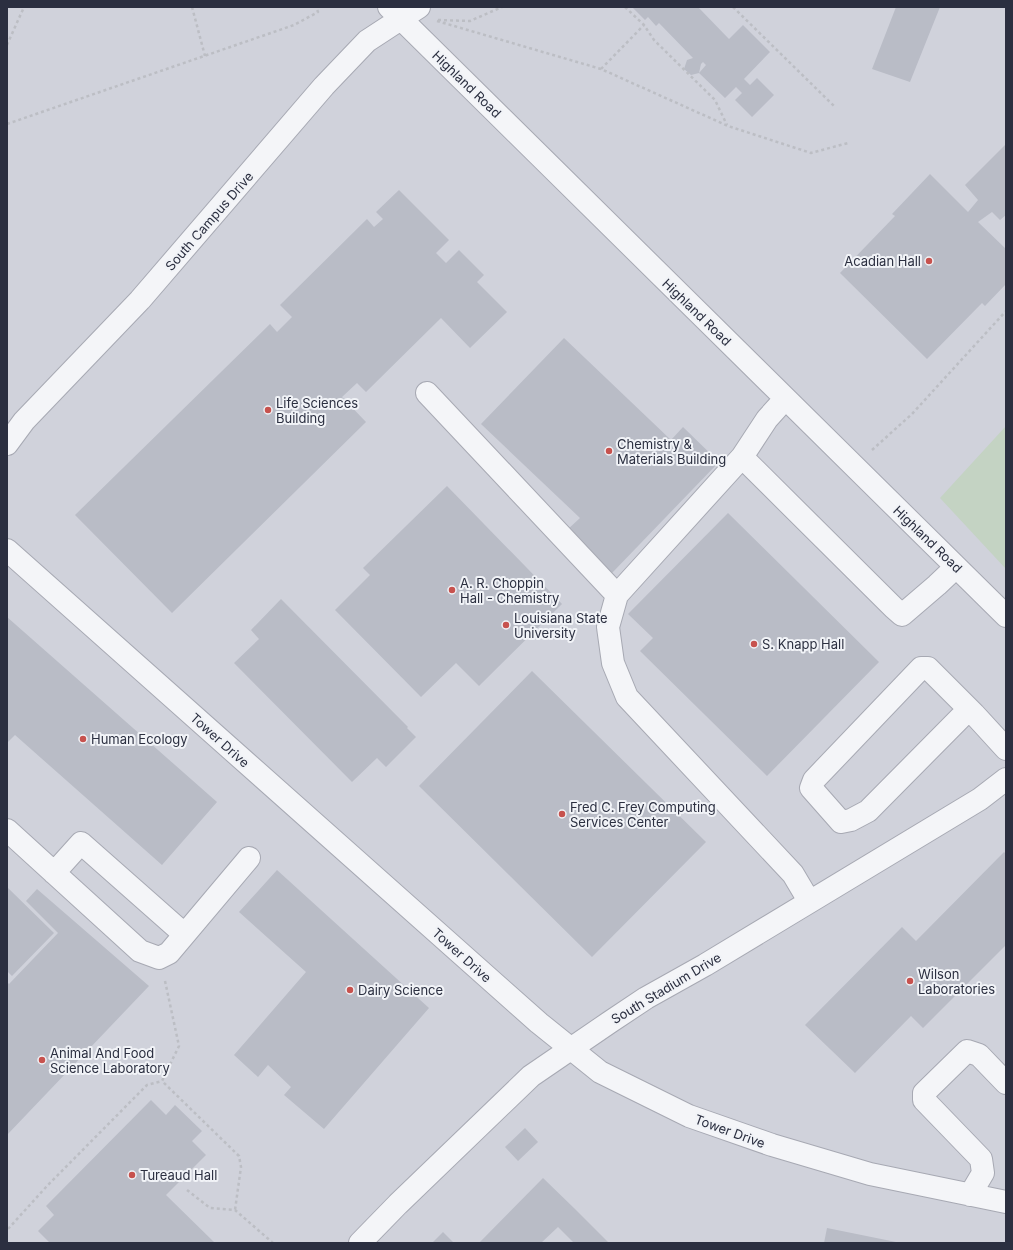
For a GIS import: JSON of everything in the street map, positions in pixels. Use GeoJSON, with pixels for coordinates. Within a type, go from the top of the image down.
{"type":"FeatureCollection","features":[{"type":"Feature","properties":{"kind":"street","name":"South Campus Drive"},"geometry":{"type":"LineString","coordinates":[[7,444],[24,421],[140,300],[324,86],[395,13],[418,7]]}},
{"type":"Feature","properties":{"kind":"street","name":"Highland Road"},"geometry":{"type":"LineString","coordinates":[[395,13],[1006,616]]}},
{"type":"Feature","properties":{"kind":"street"},"geometry":{"type":"LineString","coordinates":[[426,393],[618,595]]}},
{"type":"Feature","properties":{"kind":"street"},"geometry":{"type":"LineString","coordinates":[[785,399],[767,419],[742,456],[618,595],[608,627],[613,663],[627,697],[793,874],[809,901]]}},
{"type":"Feature","properties":{"kind":"street"},"geometry":{"type":"LineString","coordinates":[[742,456],[902,615],[937,586],[956,567]]}},
{"type":"Feature","properties":{"kind":"street","name":"Tower Drive"},"geometry":{"type":"LineString","coordinates":[[7,550],[539,1023],[600,1072],[689,1116],[772,1145],[870,1174],[1006,1202]]}},
{"type":"Feature","properties":{"kind":"street"},"geometry":{"type":"LineString","coordinates":[[969,709],[868,811],[851,820],[841,822],[811,788],[814,780],[921,668],[928,668],[969,709],[1006,749]]}},
{"type":"Feature","properties":{"kind":"street","name":"South Stadium Drive"},"geometry":{"type":"LineString","coordinates":[[360,1243],[398,1204],[531,1076],[646,998],[705,965],[980,799],[1006,779]]}},
{"type":"Feature","properties":{"kind":"street"},"geometry":{"type":"LineString","coordinates":[[7,830],[140,950],[159,958],[169,952],[249,858]]}},
{"type":"Feature","properties":{"kind":"street"},"geometry":{"type":"LineString","coordinates":[[54,873],[81,843],[184,934]]}},
{"type":"Feature","properties":{"kind":"street"},"geometry":{"type":"LineString","coordinates":[[970,1195],[983,1174],[981,1159],[924,1100],[924,1093],[968,1051],[979,1055],[1006,1083]]}},
{"type":"Feature","properties":{"kind":"path"},"geometry":{"type":"LineString","coordinates":[[7,45],[24,7]]}},
{"type":"Feature","properties":{"kind":"path"},"geometry":{"type":"LineString","coordinates":[[192,7],[205,56]]}},
{"type":"Feature","properties":{"kind":"path"},"geometry":{"type":"LineString","coordinates":[[7,124],[294,26],[318,12],[316,7]]}},
{"type":"Feature","properties":{"kind":"path"},"geometry":{"type":"LineString","coordinates":[[502,7],[470,21],[433,20],[601,69],[728,126],[810,153],[848,143]]}},
{"type":"Feature","properties":{"kind":"path"},"geometry":{"type":"LineString","coordinates":[[625,7],[644,25],[654,40],[715,100],[728,126]]}},
{"type":"Feature","properties":{"kind":"path"},"geometry":{"type":"LineString","coordinates":[[733,7],[835,107]]}},
{"type":"Feature","properties":{"kind":"path"},"geometry":{"type":"LineString","coordinates":[[601,69],[644,25]]}},
{"type":"Feature","properties":{"kind":"path"},"geometry":{"type":"LineString","coordinates":[[872,450],[912,414],[1006,311]]}},
{"type":"Feature","properties":{"kind":"path"},"geometry":{"type":"LineString","coordinates":[[8,1228],[47,1186],[147,1085],[162,1081],[179,1046],[165,981]]}},
{"type":"Feature","properties":{"kind":"path"},"geometry":{"type":"LineString","coordinates":[[162,1081],[239,1156],[241,1167],[235,1210]]}},
{"type":"Feature","properties":{"kind":"path"},"geometry":{"type":"LineString","coordinates":[[187,1190],[210,1208],[235,1210],[273,1243]]}},
{"type":"Feature","properties":{"kind":"shaded area","name":"Louisiana State University"},"geometry":{"type":"Polygon","coordinates":[[[7,7],[1006,7],[1006,1243],[7,1243],[7,7]]]}},
{"type":"Feature","properties":{"kind":"green space"},"geometry":{"type":"Polygon","coordinates":[[[1006,426],[1006,569],[940,498],[1006,426]]]}},
{"type":"Feature","properties":{"kind":"building"},"geometry":{"type":"Polygon","coordinates":[[[632,7],[698,7],[729,39],[743,25],[770,52],[744,79],[750,85],[757,78],[774,95],[752,117],[735,100],[742,93],[736,87],[725,98],[699,73],[691,75],[684,69],[687,60],[693,58],[659,23],[656,26],[648,17],[645,20],[632,7]],[[703,62],[701,64],[699,73],[706,65],[703,62]]]}},
{"type":"Feature","properties":{"kind":"building"},"geometry":{"type":"Polygon","coordinates":[[[896,7],[940,7],[910,82],[872,69],[896,7]]]}},
{"type":"Feature","properties":{"kind":"building","name":"Acadian Hall"},"geometry":{"type":"Polygon","coordinates":[[[1006,144],[1006,215],[1000,220],[992,212],[978,222],[1006,249],[1006,284],[985,306],[982,303],[927,359],[840,273],[895,216],[892,214],[930,174],[968,212],[978,200],[965,185],[1006,144]]]}},
{"type":"Feature","properties":{"kind":"building","name":"Life Sciences Building"},"geometry":{"type":"Polygon","coordinates":[[[399,190],[449,240],[436,253],[446,263],[459,250],[484,275],[477,282],[507,312],[470,348],[441,318],[366,392],[357,383],[342,397],[366,422],[172,613],[75,515],[270,324],[277,332],[292,317],[280,305],[367,219],[374,227],[383,219],[376,212],[399,190]]]}},
{"type":"Feature","properties":{"kind":"building","name":"Chemistry & Materials Building"},"geometry":{"type":"Polygon","coordinates":[[[564,338],[671,440],[683,427],[719,462],[612,573],[567,530],[580,518],[481,424],[564,338]]]}},
{"type":"Feature","properties":{"kind":"building","name":"A. R. Choppin Hall - Chemistry"},"geometry":{"type":"Polygon","coordinates":[[[447,486],[562,604],[479,686],[456,663],[421,697],[335,610],[370,575],[363,568],[447,486]]]}},
{"type":"Feature","properties":{"kind":"building","name":"S. Knapp Hall"},"geometry":{"type":"Polygon","coordinates":[[[728,513],[879,662],[767,776],[640,651],[653,638],[628,614],[728,513]]]}},
{"type":"Feature","properties":{"kind":"building"},"geometry":{"type":"Polygon","coordinates":[[[281,599],[408,727],[407,728],[416,737],[386,767],[377,758],[352,782],[234,663],[259,639],[251,630],[281,599]]]}},
{"type":"Feature","properties":{"kind":"building","name":"Human Ecology"},"geometry":{"type":"Polygon","coordinates":[[[7,617],[217,802],[162,865],[15,735],[7,743],[7,617]]]}},
{"type":"Feature","properties":{"kind":"building","name":"Fred C. Frey Computing Services Center"},"geometry":{"type":"Polygon","coordinates":[[[532,671],[706,842],[592,957],[419,786],[532,671]]]}},
{"type":"Feature","properties":{"kind":"building","name":"Wilson Laboratories"},"geometry":{"type":"Polygon","coordinates":[[[1004,852],[1006,854],[1006,945],[923,1028],[911,1016],[855,1073],[805,1025],[902,927],[916,941],[1004,852]]]}},
{"type":"Feature","properties":{"kind":"building","name":"Dairy Science"},"geometry":{"type":"Polygon","coordinates":[[[277,870],[429,1008],[324,1129],[284,1095],[291,1087],[268,1065],[258,1077],[234,1055],[306,972],[239,912],[277,870]]]}},
{"type":"Feature","properties":{"kind":"building"},"geometry":{"type":"Polygon","coordinates":[[[7,887],[54,933],[12,976],[7,971],[7,887]]]}},
{"type":"Feature","properties":{"kind":"building","name":"Animal And Food Science Laboratory"},"geometry":{"type":"Polygon","coordinates":[[[37,889],[149,986],[7,1135],[7,982],[9,984],[58,933],[26,901],[37,889]]]}},
{"type":"Feature","properties":{"kind":"building","name":"Tureaud Hall"},"geometry":{"type":"Polygon","coordinates":[[[151,1100],[166,1115],[175,1105],[202,1131],[192,1141],[206,1155],[166,1195],[215,1243],[50,1243],[38,1231],[54,1215],[46,1206],[151,1100]]]}},
{"type":"Feature","properties":{"kind":"building"},"geometry":{"type":"Polygon","coordinates":[[[525,1128],[538,1142],[518,1161],[505,1147],[525,1128]]]}},
{"type":"Feature","properties":{"kind":"building"},"geometry":{"type":"Polygon","coordinates":[[[543,1178],[609,1243],[574,1243],[558,1227],[541,1243],[479,1243],[543,1178]]]}},
{"type":"Feature","properties":{"kind":"building"},"geometry":{"type":"Polygon","coordinates":[[[827,1228],[896,1242],[896,1243],[824,1243],[827,1228]]]}},
{"type":"Feature","properties":{"kind":"building"},"geometry":{"type":"Polygon","coordinates":[[[443,1232],[454,1243],[432,1243],[443,1232]]]}},
{"type":"Feature","properties":{"kind":"place","name":"Acadian Hall"},"geometry":{"type":"Point","coordinates":[929,261]}},
{"type":"Feature","properties":{"kind":"place","name":"Life Sciences Building"},"geometry":{"type":"Point","coordinates":[268,410]}},
{"type":"Feature","properties":{"kind":"place","name":"Chemistry & Materials Building"},"geometry":{"type":"Point","coordinates":[609,451]}},
{"type":"Feature","properties":{"kind":"place","name":"A. R. Choppin Hall - Chemistry"},"geometry":{"type":"Point","coordinates":[452,590]}},
{"type":"Feature","properties":{"kind":"place","name":"Louisiana State University"},"geometry":{"type":"Point","coordinates":[506,625]}},
{"type":"Feature","properties":{"kind":"place","name":"S. Knapp Hall"},"geometry":{"type":"Point","coordinates":[754,644]}},
{"type":"Feature","properties":{"kind":"place","name":"Human Ecology"},"geometry":{"type":"Point","coordinates":[83,739]}},
{"type":"Feature","properties":{"kind":"place","name":"Fred C. Frey Computing Services Center"},"geometry":{"type":"Point","coordinates":[562,814]}},
{"type":"Feature","properties":{"kind":"place","name":"Wilson Laboratories"},"geometry":{"type":"Point","coordinates":[910,981]}},
{"type":"Feature","properties":{"kind":"place","name":"Dairy Science"},"geometry":{"type":"Point","coordinates":[350,990]}},
{"type":"Feature","properties":{"kind":"place","name":"Animal And Food Science Laboratory"},"geometry":{"type":"Point","coordinates":[42,1060]}},
{"type":"Feature","properties":{"kind":"place","name":"Tureaud Hall"},"geometry":{"type":"Point","coordinates":[132,1175]}}]}
